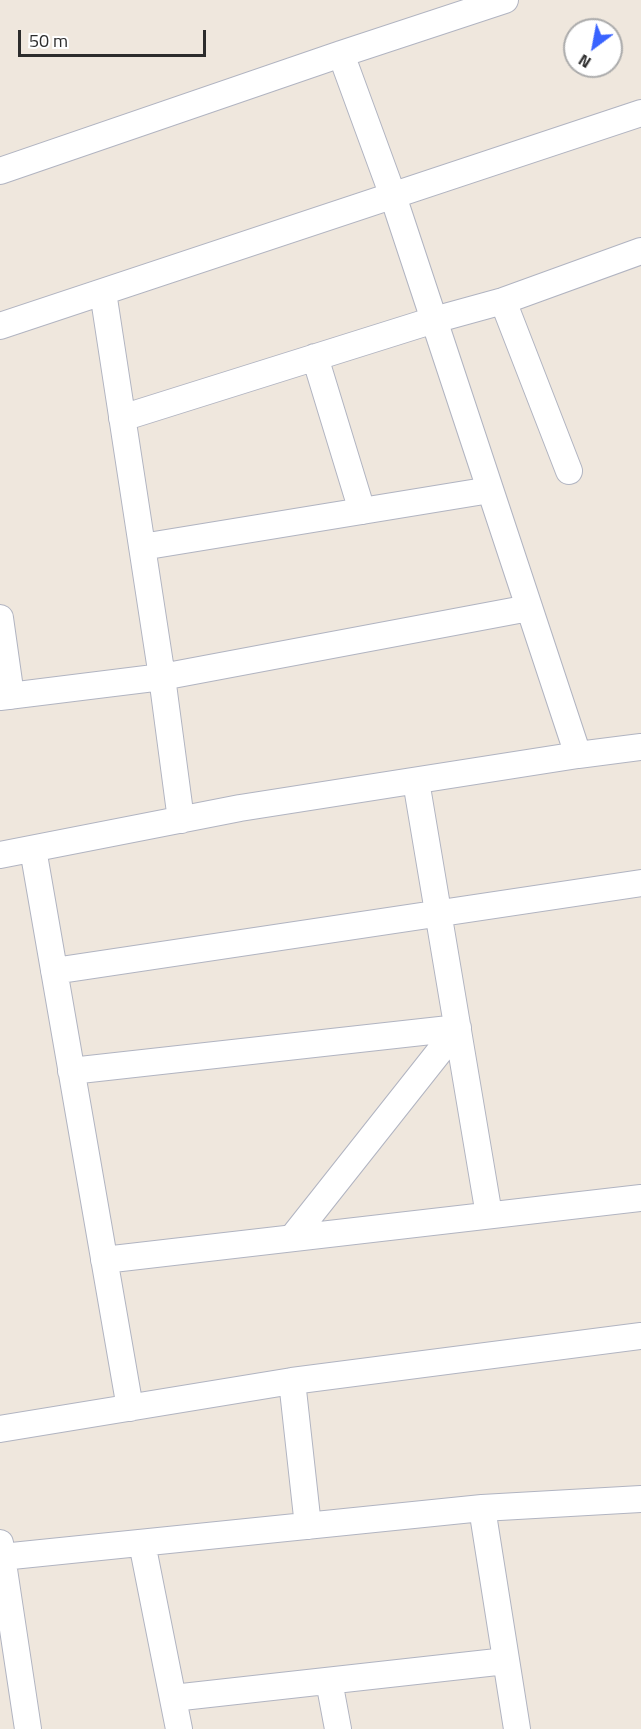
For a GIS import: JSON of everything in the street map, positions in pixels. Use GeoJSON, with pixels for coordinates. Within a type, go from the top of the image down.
{"type":"FeatureCollection","features":[{"type":"Feature","properties":{"kind":"street"},"geometry":{"type":"LineString","coordinates":[[0,171],[505,0]]}},
{"type":"Feature","properties":{"kind":"street"},"geometry":{"type":"LineString","coordinates":[[341,54],[393,196],[578,755]]}},
{"type":"Feature","properties":{"kind":"street"},"geometry":{"type":"LineString","coordinates":[[0,326],[641,113]]}},
{"type":"Feature","properties":{"kind":"street"},"geometry":{"type":"LineString","coordinates":[[122,418],[434,320],[502,301],[641,251]]}},
{"type":"Feature","properties":{"kind":"street"},"geometry":{"type":"LineString","coordinates":[[103,292],[162,677],[181,820]]}},
{"type":"Feature","properties":{"kind":"street"},"geometry":{"type":"LineString","coordinates":[[502,301],[569,471]]}},
{"type":"Feature","properties":{"kind":"street"},"geometry":{"type":"LineString","coordinates":[[315,357],[362,511]]}},
{"type":"Feature","properties":{"kind":"street"},"geometry":{"type":"LineString","coordinates":[[142,547],[490,490]]}},
{"type":"Feature","properties":{"kind":"street"},"geometry":{"type":"LineString","coordinates":[[0,618],[5,696],[162,677],[529,608]]}},
{"type":"Feature","properties":{"kind":"street"},"geometry":{"type":"LineString","coordinates":[[0,855],[240,808],[641,747]]}},
{"type":"Feature","properties":{"kind":"street"},"geometry":{"type":"LineString","coordinates":[[416,780],[489,1215]]}},
{"type":"Feature","properties":{"kind":"street"},"geometry":{"type":"LineString","coordinates":[[33,849],[130,1408]]}},
{"type":"Feature","properties":{"kind":"street"},"geometry":{"type":"LineString","coordinates":[[54,971],[641,883]]}},
{"type":"Feature","properties":{"kind":"street"},"geometry":{"type":"LineString","coordinates":[[71,1071],[458,1028]]}},
{"type":"Feature","properties":{"kind":"street"},"geometry":{"type":"LineString","coordinates":[[292,1238],[458,1028]]}},
{"type":"Feature","properties":{"kind":"street"},"geometry":{"type":"LineString","coordinates":[[104,1260],[641,1198]]}},
{"type":"Feature","properties":{"kind":"street"},"geometry":{"type":"LineString","coordinates":[[0,1429],[292,1381],[641,1336]]}},
{"type":"Feature","properties":{"kind":"street"},"geometry":{"type":"LineString","coordinates":[[292,1381],[309,1526]]}},
{"type":"Feature","properties":{"kind":"street"},"geometry":{"type":"LineString","coordinates":[[27,1729],[1,1550],[142,1543],[482,1508],[641,1499]]}},
{"type":"Feature","properties":{"kind":"street"},"geometry":{"type":"LineString","coordinates":[[482,1508],[517,1729]]}},
{"type":"Feature","properties":{"kind":"street"},"geometry":{"type":"LineString","coordinates":[[142,1543],[179,1729]]}},
{"type":"Feature","properties":{"kind":"street"},"geometry":{"type":"LineString","coordinates":[[173,1698],[506,1661]]}},
{"type":"Feature","properties":{"kind":"street"},"geometry":{"type":"LineString","coordinates":[[329,1681],[338,1729]]}}]}
